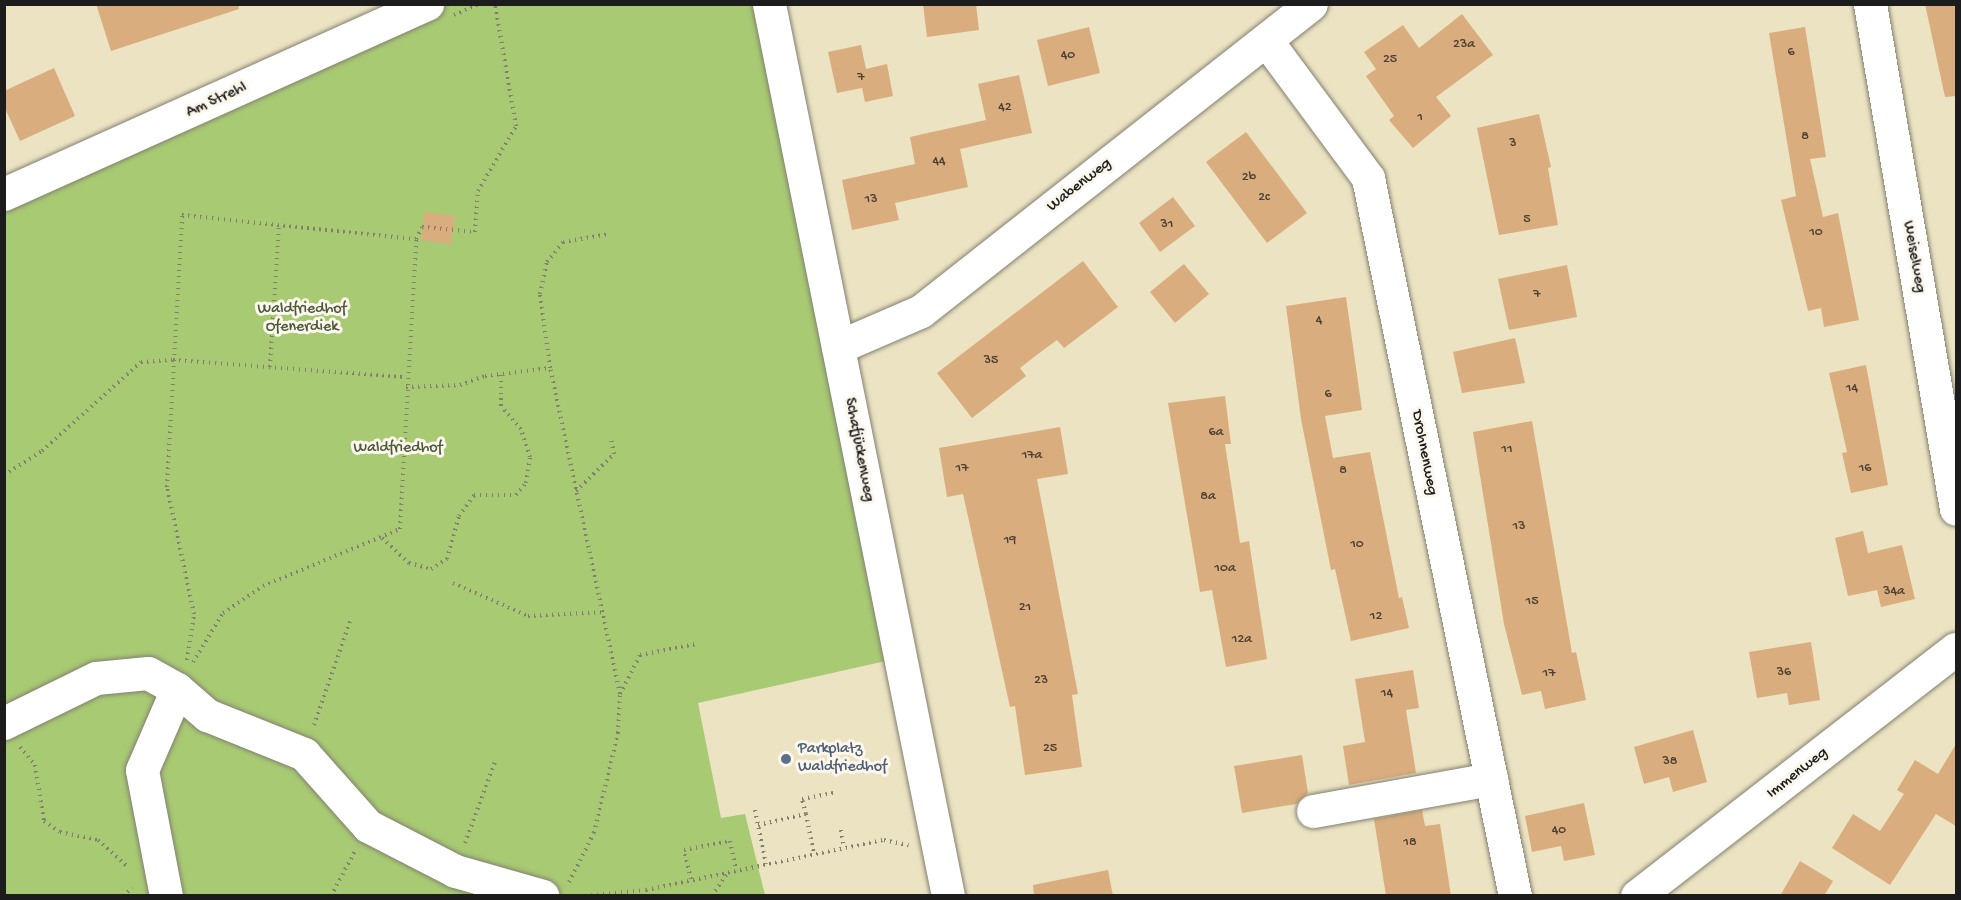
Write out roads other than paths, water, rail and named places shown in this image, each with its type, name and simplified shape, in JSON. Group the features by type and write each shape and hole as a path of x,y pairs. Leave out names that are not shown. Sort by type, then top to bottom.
{"street":[{"name":"Am Strehl","path":"4,194 427,4"},
{"name":"Schafjückenweg","path":"769,4 948,896"},
{"name":"Wabenweg","path":"838,347 921,311 1311,4"},
{"name":"Weiselweg","path":"1870,4 1956,509"},
{"name":"Drohnenweg","path":"1266,40 1368,178 1515,896"},
{"name":"Immenweg","path":"1637,896 1956,650"},
{"path":"11,733 96,678 148,673 185,673"},
{"path":"185,673 207,715 304,754 368,826 455,872 555,890"},
{"path":"166,893 142,770 185,673"},
{"path":"1313,811 1491,779"}],"place":[{"name":"Parkplatz Waldfriedhof","path":"786,759"}],"park label":[{"name":"Waldfriedhof Ofenerdiek","path":"302,319"},
{"name":"Waldfriedhof","path":"398,449"}]}
